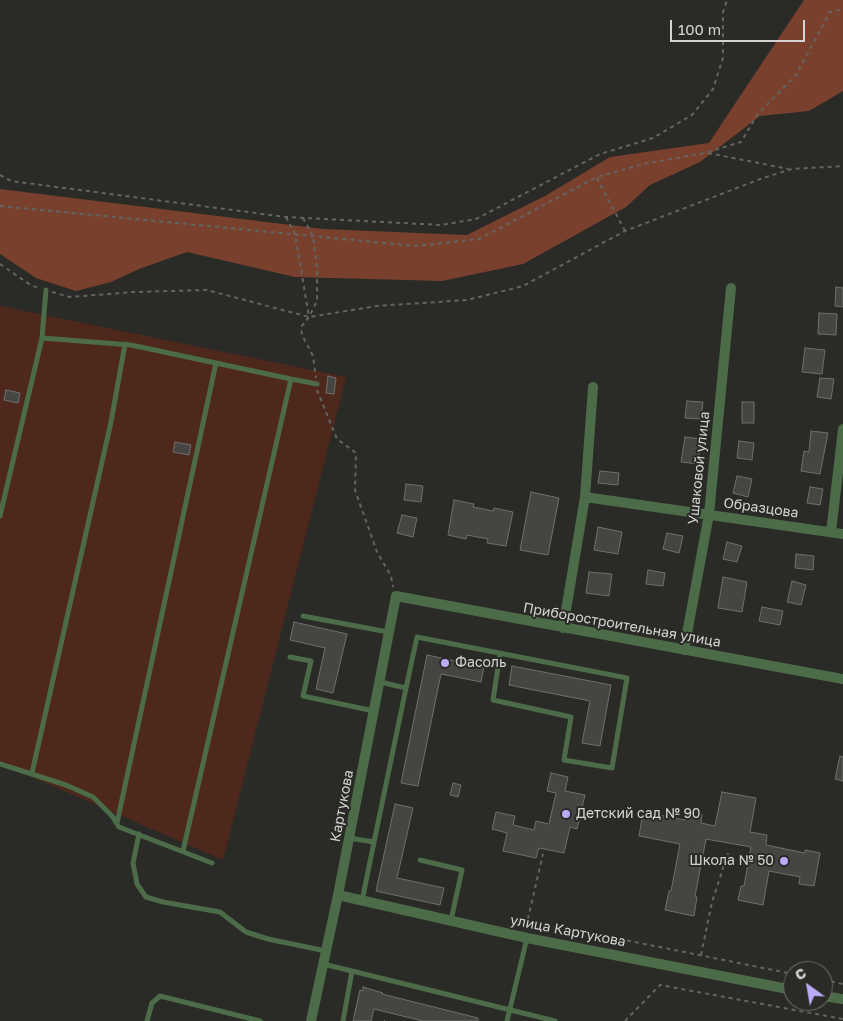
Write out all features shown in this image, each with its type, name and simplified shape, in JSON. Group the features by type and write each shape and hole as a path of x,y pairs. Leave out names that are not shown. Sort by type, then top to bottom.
{"street":[{"name":"Ушаковой улица","path":"684,650 710,514 731,288"},
{"path":"563,628 585,497 593,388"},
{"path":"831,532 843,429"},
{"name":"Образцова","path":"585,497 843,534"},
{"name":"Приборостроительная улица","path":"396,596 843,679"},
{"name":"Картукова","path":"311,1021 375,711 396,596"},
{"name":"улица Картукова","path":"338,895 526,937 783,988"}],"lane":[{"path":"0,516 42,338 46,290"},
{"path":"42,338 125,344 317,384"},
{"path":"32,774 111,422 125,344"},
{"path":"117,823 216,363"},
{"path":"183,851 291,379"},
{"path":"303,616 388,632"},
{"path":"362,901 418,637 627,678 612,768 564,760 571,717 493,700 500,654"},
{"path":"290,657 311,662 303,696 375,711"},
{"path":"380,682 406,688"},
{"path":"0,764 66,785 93,797 119,827 212,863"},
{"path":"138,834 133,863 137,884 146,897 163,902 220,912 246,932 268,939 326,951"},
{"path":"349,838 374,842"},
{"path":"420,860 462,870 450,921"},
{"path":"508,1021 526,937"},
{"path":"323,964 555,1021"},
{"path":"343,1021 352,971"},
{"path":"147,1021 152,1003 160,996 260,1021"}],"path":[{"path":"0,175 11,181 286,217 441,225 476,219 600,154 653,138 692,115 713,89 723,58 723,12 727,0"},
{"path":"0,206 416,246 479,239 597,177 643,164 706,152 741,142 757,115 796,75 830,12 843,9"},
{"path":"706,152 792,170"},
{"path":"0,264 32,286 70,296 207,290 309,316 377,306 467,300 522,286 625,231 763,178 792,170 843,166"},
{"path":"597,177 625,231"},
{"path":"286,217 295,234 309,316"},
{"path":"303,218 313,236 317,268 317,301 301,327 302,336 313,356 318,392 337,439 356,453 355,490 377,552 390,576 396,596"},
{"path":"701,955 712,902 728,853"},
{"path":"526,937 543,854"},
{"path":"585,941 606,936 783,972"},
{"path":"625,1021 660,985 843,1019"}],"shaded area":[{"path":"804,0 843,0 843,91 809,111 760,116 700,162 650,185 626,207 523,264 442,281 295,277 187,252 139,269 111,282 76,291 36,278 0,254 0,189 323,229 467,235 545,196 610,157 709,143"},
{"path":"0,306 346,377 223,860 0,763"}],"building":[{"path":"836,287 843,288 843,307 835,306"},
{"path":"819,313 837,314 836,335 818,334"},
{"path":"805,348 825,350 822,374 802,372"},
{"path":"328,376 336,378 334,394 326,393"},
{"path":"820,378 834,379 831,399 817,397"},
{"path":"6,390 20,393 18,403 4,400"},
{"path":"687,401 703,402 701,419 685,418"},
{"path":"742,402 754,402 754,423 742,423"},
{"path":"811,431 828,433 820,474 801,471 804,451 809,452"},
{"path":"685,437 701,439 698,464 681,462"},
{"path":"739,441 754,443 752,460 737,458"},
{"path":"175,442 191,445 189,455 173,452"},
{"path":"600,471 619,473 618,485 598,483"},
{"path":"737,476 752,479 748,497 733,493"},
{"path":"406,484 423,486 421,502 404,500"},
{"path":"810,487 823,489 820,505 807,503"},
{"path":"531,492 559,498 548,555 520,550"},
{"path":"454,500 474,504 473,507 493,511 494,508 513,512 506,546 487,543 488,539 467,535 466,539 448,535"},
{"path":"402,515 417,518 413,537 397,533"},
{"path":"598,527 622,532 618,554 594,550"},
{"path":"667,533 683,536 679,553 663,549"},
{"path":"727,542 742,546 737,562 723,559"},
{"path":"796,554 814,556 813,570 795,568"},
{"path":"648,570 665,573 663,586 646,584"},
{"path":"589,572 612,574 609,596 586,593"},
{"path":"723,577 747,582 742,612 718,608"},
{"path":"792,581 806,585 801,605 787,602"},
{"path":"762,607 783,611 780,625 759,621"},
{"path":"294,622 347,634 333,693 316,689 325,648 290,640"},
{"path":"427,655 484,667 481,682 441,674 418,786 401,783"},
{"path":"512,666 611,685 600,746 582,743 590,701 509,685"},
{"path":"840,756 843,757 843,781 835,779"},
{"name":"Детский сад № 90","path":"551,773 568,777 565,791 585,795 577,829 570,827 564,853 539,848 536,858 503,851 507,833 492,829 496,812 515,816 513,825 534,830 536,821 549,824 556,793 547,791"},
{"path":"453,783 461,785 458,797 450,795"},
{"name":"Школа № 50","path":"722,792 756,798 750,832 767,835 766,845 805,853 805,850 820,853 814,886 799,884 800,877 769,871 763,905 738,900 741,886 744,886 751,847 706,839 695,896 697,897 694,916 665,910 669,891 671,891 680,844 639,836 643,812 685,820 687,811 702,814 701,823 715,826"},
{"path":"395,804 413,808 397,878 444,888 440,905 376,891"},
{"path":"363,987 382,994 478,1018 478,1021 423,1021 374,1009 371,1021 353,1021 360,990 363,991"}],"place":[{"name":"Фасоль","path":"445,663"},
{"name":"Детский сад № 90","path":"566,814"},
{"name":"Школа № 50","path":"784,861"}]}
